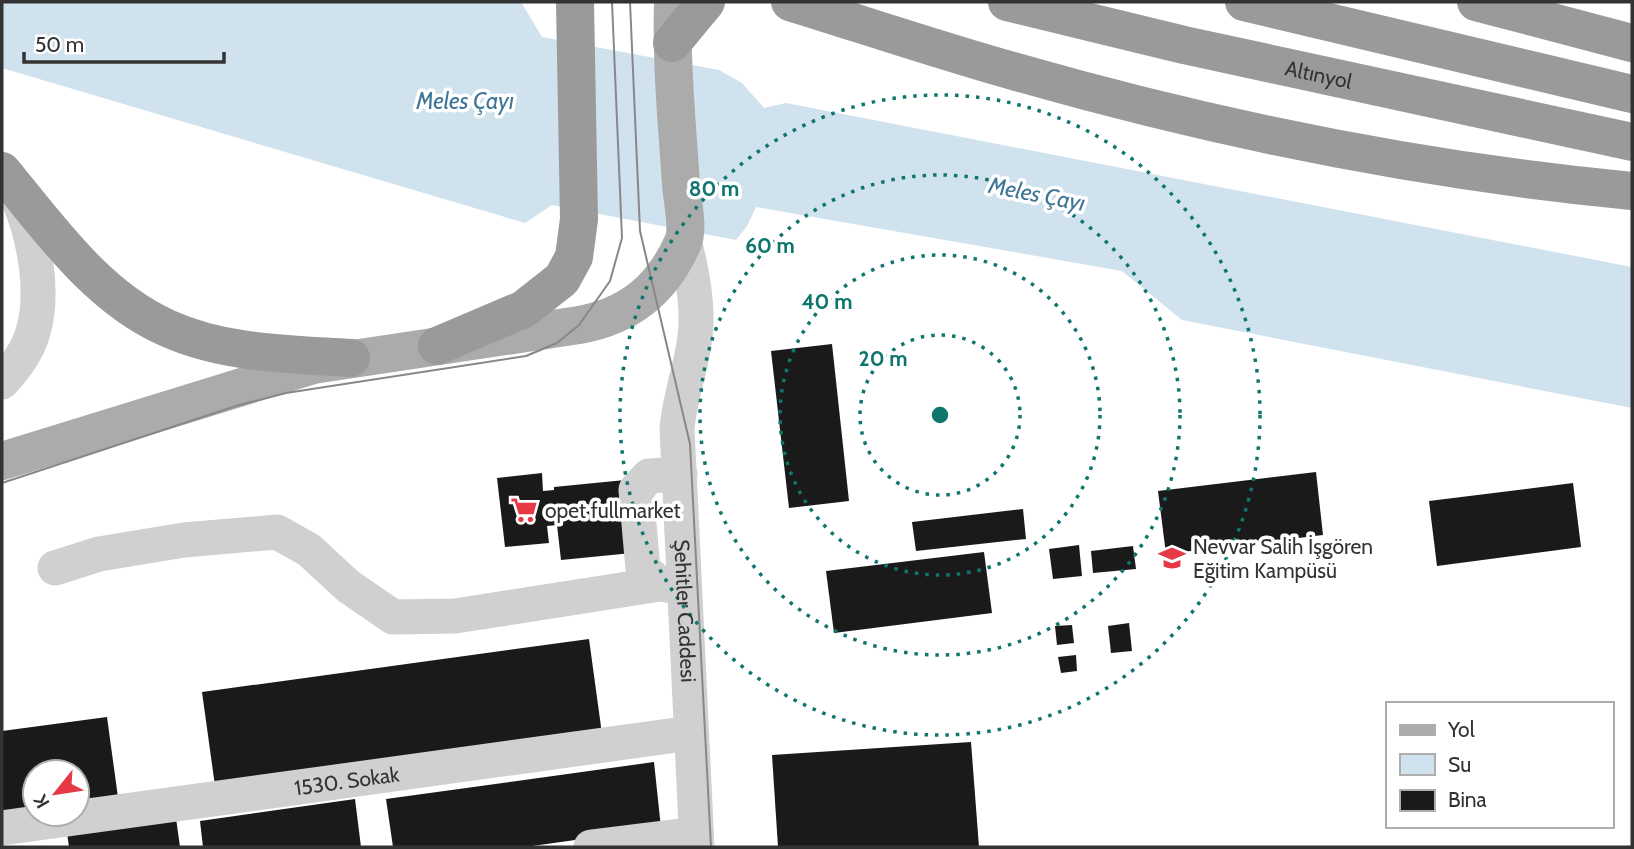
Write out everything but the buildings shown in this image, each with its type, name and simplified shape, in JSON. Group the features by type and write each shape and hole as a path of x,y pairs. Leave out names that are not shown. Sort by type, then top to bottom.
{"highway":[{"path":"437,346 524,309 548,293 562,279 575,257 579,219 573,41 575,2"},
{"path":"672,43 706,2"},
{"path":"790,2 1014,71 1264,134 1514,180 1632,191"},
{"name":"Altınyol","path":"1007,2 1184,46 1632,142"},
{"path":"1244,2 1632,94"},
{"path":"1476,2 1632,40"},
{"path":"2,171 61,244 115,296 166,328 215,344 259,352 351,358"}],"main road":[{"name":"Şehitler Caddesi","path":"673,2 672,43 684,240"},
{"path":"2,461 279,374 351,358 608,320 632,307 653,290 684,240"}],"street":[{"path":"2,171 18,197 35,245 37,288 33,332 15,368 2,382"},
{"name":"Şehitler Caddesi","path":"684,240 696,317 690,361 680,398 677,429 680,474 672,586 691,733 697,841"},
{"path":"55,568 99,554 172,542 277,532 309,550 348,586 393,617 455,616 672,586"},
{"name":"1530. Sokak","path":"2,828 691,733"},
{"path":"591,847 697,841"}],"water":[{"name":"Meles Çayı","path":"2,2 521,2 542,37 719,70 742,83 764,108 786,103 1632,267 1632,408 1182,320 1122,271 756,207 747,226 736,240 552,205 525,223 2,68"}],"tram line":[{"path":"2,483 239,405 286,393 526,356 557,343 579,325 610,281 622,238 612,2"},
{"path":"630,2 640,231 690,444 711,847"}],"place":[{"name":"opet fullmarket","path":"524,510"},
{"name":"Nevvar Salih İşgören Eğitim Kampüsü","path":"1172,558"}]}
